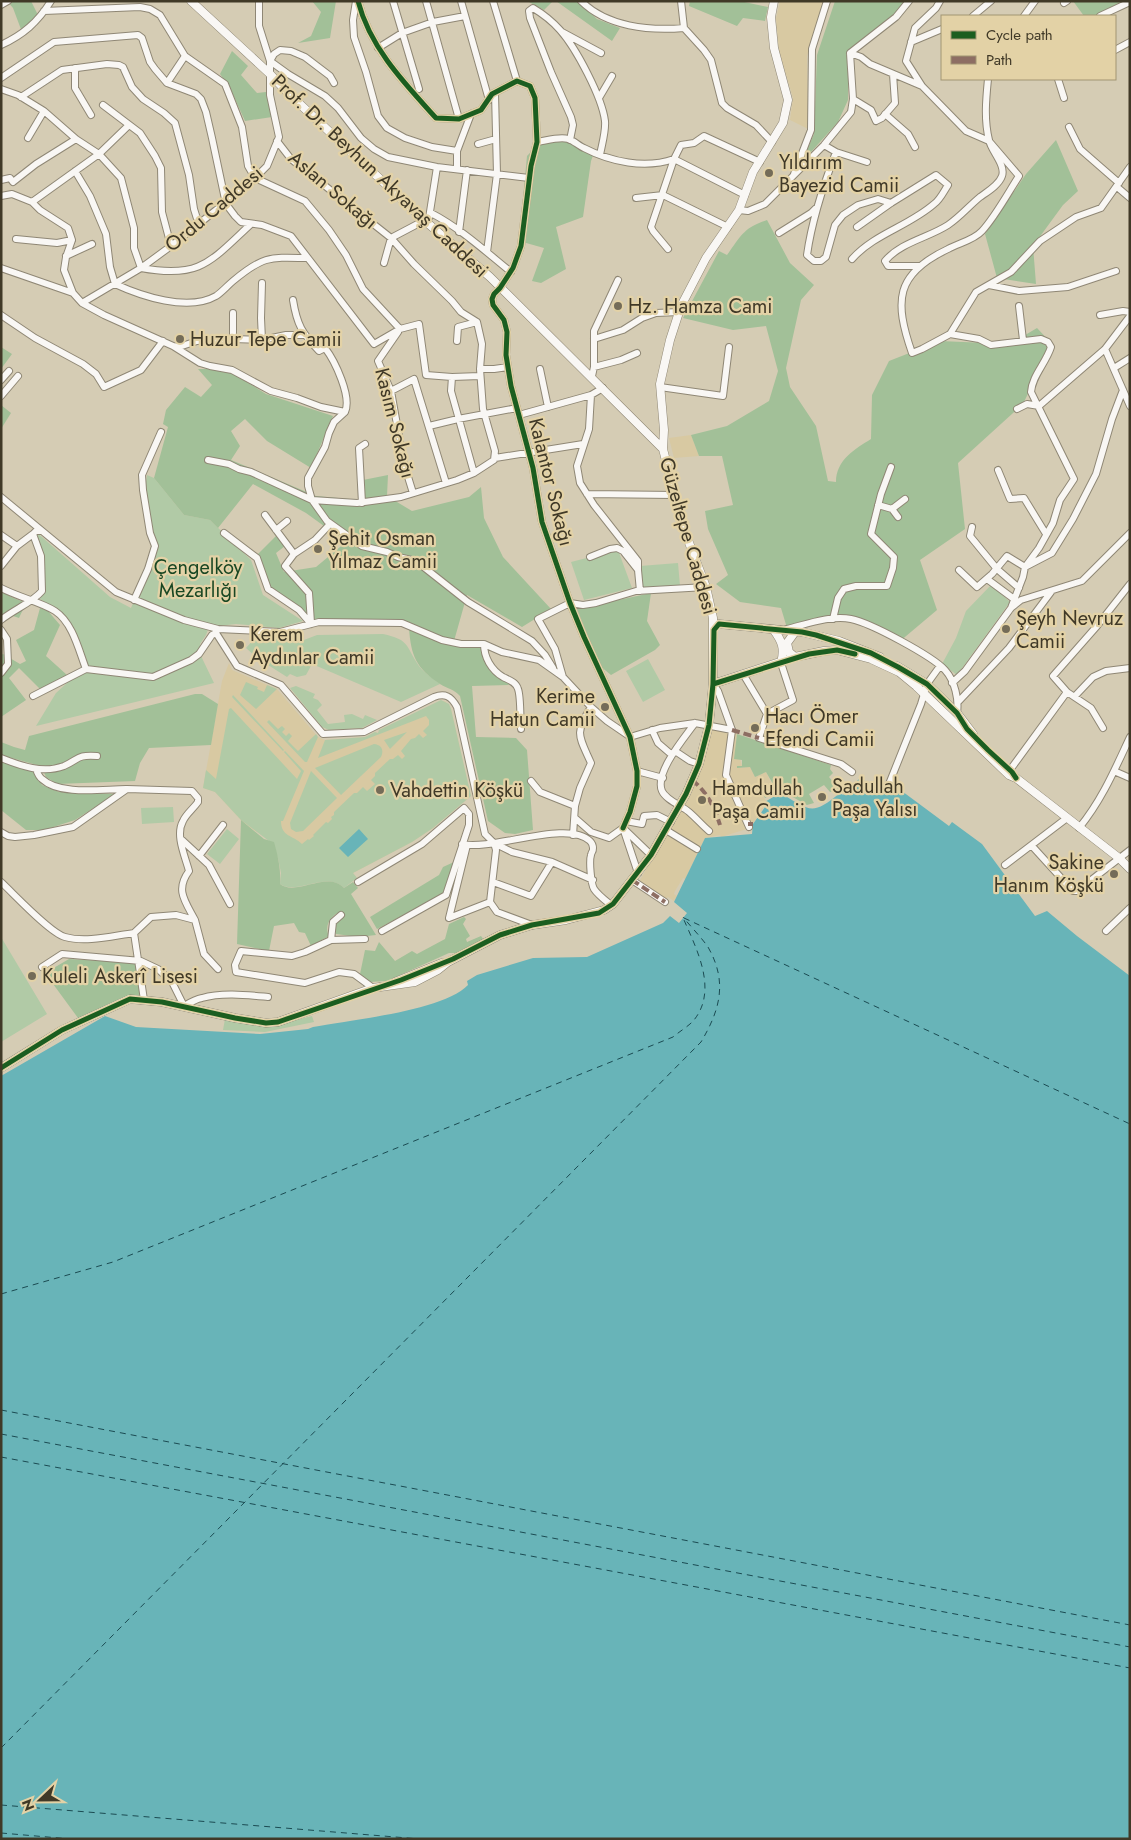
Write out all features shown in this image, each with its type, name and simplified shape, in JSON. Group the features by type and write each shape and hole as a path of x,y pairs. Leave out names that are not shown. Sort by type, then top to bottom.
{"main road":[{"name":"Prof. Dr. Beyhun Akyavaş Caddesi","path":"191,1 424,220 500,288 592,376 663,449"},
{"name":"Güzeltepe Caddesi","path":"611,906 651,855 671,822 699,764 709,725 713,684 715,624 706,587 684,527 663,449 664,430 660,387 670,340 679,312 706,258 739,210 753,172 783,123 788,100 774,48 771,17 774,1"},
{"path":"715,624 784,630 829,638 871,653 898,666 927,684 957,713 967,728 1016,778"},
{"path":"774,630 784,648 781,663"},
{"path":"795,632 788,643 789,652 795,658"},
{"path":"713,684 795,658 824,651 837,650 872,658 884,663 899,672 924,693 1009,775 1016,778 1119,858 1130,869"},
{"path":"1,1068 62,1030 130,999 184,1006 266,1023 278,1022 453,959 500,935 532,925 599,913 611,906"}],"street":[{"path":"1,5 8,1"},
{"path":"1,45 22,35 38,20 51,1"},
{"name":"Ordu Caddesi","path":"82,304 141,268 171,246 226,204 267,166 279,137 270,95 270,61 259,26 259,1"},
{"path":"357,1 378,48 411,91 436,118 459,119 481,110 492,94 517,81 530,86 534,98 537,142 529,178 522,246 511,272 500,288"},
{"path":"357,1 353,20 354,37 378,116 387,128 405,138 432,147 457,151"},
{"path":"393,1 419,89"},
{"path":"426,1 459,119"},
{"path":"461,1 489,100"},
{"path":"493,1 517,81"},
{"path":"581,1 594,12 620,24 673,29 684,28"},
{"path":"681,1 684,28 711,60 724,106 756,125 772,142"},
{"path":"792,178 811,130 812,49 828,1"},
{"path":"850,53 896,17 909,1"},
{"path":"940,1 931,13 915,28 906,61 922,86 966,131 989,141 1019,176 982,232 947,249 919,266 905,284 901,296 901,306 905,332 912,353 950,334 976,292 1011,272 1040,241 1076,217 1101,208 1130,167"},
{"path":"974,15 990,1"},
{"path":"1025,15 1035,1"},
{"path":"1102,15 1128,2"},
{"path":"44,10 140,7 150,9 160,15 185,56 225,84 242,127 248,166 256,178 305,201 329,230 346,255 363,289 400,329"},
{"path":"570,140 573,125 571,116 530,18 529,11 533,8 544,14 561,31 585,70 599,98 603,108 605,124 600,155"},
{"path":"378,48 402,33 433,22 466,16"},
{"path":"912,42 941,29"},
{"path":"561,31 601,53"},
{"path":"1,78 54,42 138,35 142,38 150,62 167,83 196,94 200,100 206,112 226,204 234,216 241,222 262,225 292,236 374,344 400,329 419,324 426,375 452,377 508,367"},
{"path":"1116,49 1130,42"},
{"path":"334,83 330,76 318,66 291,50 280,50 274,54 270,61 325,96 338,108 361,138 388,157 437,167 529,178"},
{"path":"739,210 748,211 765,204 824,146 850,112 853,99 850,53"},
{"path":"850,53 922,86"},
{"path":"167,83 185,56"},
{"path":"21,97 62,70 107,64 123,67 132,87 143,99 175,123 189,175 198,225"},
{"path":"75,68 75,88 91,115"},
{"path":"853,99 871,110 876,121 895,103 893,74"},
{"path":"599,98 612,76"},
{"path":"919,266 892,267 888,266 885,261 889,256 918,238 948,225 996,185 1002,176 1002,169 989,141 985,111 988,80"},
{"path":"1058,80 1064,98"},
{"path":"1,89 21,97 44,111 76,139 99,154 120,178 134,228 134,248 141,268 163,272 183,271 200,267 214,258 251,224"},
{"path":"487,252 497,174 495,92"},
{"path":"103,104 140,133 155,156 160,168 162,212 171,246"},
{"path":"28,138 44,111"},
{"path":"457,169 457,151 471,114"},
{"path":"885,114 908,134 915,147"},
{"path":"32,202 99,154 129,125"},
{"path":"1069,127 1073,138 1086,156 1130,198"},
{"path":"668,249 651,227 674,159 681,145 694,143 704,136 760,162"},
{"path":"537,142 567,138 600,155 636,163 664,163 674,159 744,195"},
{"path":"13,182 36,164 76,139"},
{"path":"478,144 496,140"},
{"name":"Aslan Sokağı","path":"277,141 290,159 391,238 461,312 478,322"},
{"path":"824,146 867,162"},
{"path":"836,152 816,208 807,255 814,261 821,261 826,256 835,225 843,215 858,204 878,199 891,203"},
{"path":"384,263 391,238 429,218 437,167"},
{"path":"459,232 468,170"},
{"path":"75,171 93,204 106,234 110,267 115,284 126,289 169,302 198,301 215,296 257,263 274,257 307,258"},
{"path":"852,258 867,245 936,204 948,185 936,175 857,227"},
{"path":"1,180 10,178 17,196"},
{"path":"1,196 12,194 32,202 40,210 68,228 72,240 64,270 73,293 82,304 163,341 200,363 232,370 271,391 297,398 321,408 345,412"},
{"path":"636,198 663,195 728,228"},
{"path":"779,233 816,208"},
{"path":"431,213 450,224 511,272"},
{"path":"16,239 57,243 72,240"},
{"path":"66,257 92,244"},
{"path":"1,268 73,293"},
{"path":"989,284 1019,291 1068,288 1116,271"},
{"path":"592,376 594,367 594,331 618,280"},
{"path":"262,283 262,340"},
{"name":"Kalantor Sokağı","path":"500,288 492,298 493,305 504,320 507,332 506,356 508,367 529,453 542,522 570,603 630,737 637,771 637,786 623,828"},
{"path":"293,300 295,314 303,335 319,351 325,348 332,357 348,406 345,412 334,422 325,447 308,478 312,500 330,524 362,546 416,561 468,602 532,641 545,654 555,671"},
{"path":"1019,306 1023,340"},
{"path":"594,339 623,330 642,318 656,313 679,312"},
{"path":"1100,314 1130,312"},
{"path":"233,313 233,338"},
{"path":"1,315 35,338 83,364 96,374 104,387 141,370 163,341"},
{"path":"1039,406 1105,349 1130,316"},
{"path":"457,341 458,327 478,322 482,344 480,373 484,414 495,451 495,458"},
{"name":"Kasım Sokağı","path":"400,329 378,361 391,391 404,464 414,492"},
{"path":"950,334 979,339 991,345 1041,339 1048,342 1051,347 1031,384 1031,392 1074,479 1060,500 1053,523 1040,548 1025,567 1011,608"},
{"path":"173,346 179,347 197,341 233,338 262,340 286,335 303,335"},
{"path":"660,387 723,396 729,347"},
{"path":"1105,349 1130,406"},
{"path":"594,367 637,353"},
{"path":"1114,368 1130,358"},
{"path":"540,370 548,407"},
{"path":"1,380 9,371"},
{"path":"1,396 18,376"},
{"path":"452,377 451,391 474,473"},
{"path":"391,391 414,379 446,483"},
{"path":"429,426 484,414 518,412 548,407 591,396 603,388"},
{"path":"1025,567 1052,553 1074,519 1096,474 1112,419 1123,390"},
{"path":"591,396 589,429 576,466 580,483 638,561 640,591"},
{"path":"1017,409 1027,404 1039,406"},
{"path":"134,600 148,569 155,546 147,519 142,490 142,475 161,432"},
{"path":"362,503 359,448 365,444"},
{"path":"208,460 230,464 251,472 312,500 362,503 401,497 446,483 474,473 495,458 583,444"},
{"path":"833,619 838,598 844,589 856,586 887,586 893,568 894,557 871,534 878,505 891,467"},
{"path":"998,470 1010,499 1024,498 1046,534"},
{"path":"587,494 675,495"},
{"path":"1,497 116,592 184,620 217,631 280,632 319,622 402,623 442,640 461,644 484,644 502,652 539,660 562,677 591,707 630,737 660,728 695,723 732,730"},
{"path":"892,509 905,499"},
{"path":"878,505 892,509 898,517"},
{"path":"265,515 294,554"},
{"path":"276,530 287,521"},
{"path":"311,624 309,593 285,566 294,554 315,540 330,524"},
{"path":"972,528 970,536 997,569 1018,588"},
{"path":"1,566 17,546 36,531 42,531"},
{"path":"224,533 256,558 268,589 299,610 311,624"},
{"path":"952,683 965,671 1011,608 1021,600 1051,592 1082,580 1130,533"},
{"path":"1,620 42,591 41,556 33,534"},
{"path":"1,535 17,546"},
{"path":"590,557 617,548 628,556 638,570"},
{"path":"960,570 976,587 997,569 1007,556 1025,567"},
{"path":"987,578 1014,599"},
{"path":"1103,728 1091,708 1067,692 1052,676 1097,626 1130,584"},
{"path":"562,677 555,649 538,619 570,603 583,605 596,603 640,591 706,587"},
{"path":"1,588 55,611 65,621 86,669"},
{"path":"958,702 1009,648 1051,592"},
{"path":"784,630 833,619 851,619 869,626 914,649 940,666 952,683 958,702 957,713"},
{"path":"1,630 7,639 8,664 1,672"},
{"path":"33,696 86,669 152,677 191,660 199,654 217,631"},
{"path":"217,631 237,666 281,685 323,734 364,732 434,697 448,696 457,707 485,834 494,843 512,852 564,866 593,880"},
{"path":"484,644 484,653 490,663 501,675 514,682 519,690 520,729"},
{"path":"781,663 793,700 767,714 758,738 841,764 852,772"},
{"path":"889,784 927,684 940,666"},
{"path":"1075,696 1093,677 1106,671 1130,668"},
{"path":"743,674 767,714"},
{"path":"713,684 718,691 732,730 726,776 749,827"},
{"path":"1010,770 1067,692"},
{"path":"573,835 580,788 591,763 579,734 581,723 591,707"},
{"path":"695,723 666,764 662,791 709,831"},
{"path":"652,730 658,743 673,753 699,764"},
{"path":"1079,828 1093,811 1130,737"},
{"path":"1122,753 1130,755"},
{"path":"1,758 43,770 63,766 82,755 97,756"},
{"path":"36,769 41,778 54,787 70,789 192,791 196,794 198,802 182,822 180,828 189,871 184,878 181,888 195,920 204,954 218,969"},
{"path":"637,771 663,778"},
{"path":"1114,771 1130,778"},
{"path":"531,781 540,792 576,806"},
{"path":"1,832 15,837 68,829 127,789"},
{"path":"358,882 422,844 464,808 468,814 468,825 449,918 490,902"},
{"path":"626,821 642,824 644,816 658,815 671,822"},
{"path":"575,818 592,832 609,838 623,828"},
{"path":"1005,865 1067,818"},
{"path":"199,856 223,825"},
{"path":"623,828 651,855"},
{"path":"623,828 638,873"},
{"path":"666,830 697,849"},
{"path":"465,845 494,843 560,833 586,838 592,842 593,846 590,865 594,889 611,906"},
{"path":"181,840 209,865 230,904"},
{"path":"494,843 496,850 490,902 497,912 532,925"},
{"path":"382,931 446,896 465,845"},
{"path":"1032,846 1073,891 1078,891 1130,850"},
{"path":"492,882 531,896 552,862"},
{"path":"632,880 665,902"},
{"path":"1,882 42,922 63,937 81,940 134,933 151,917 176,915 195,920"},
{"path":"1106,931 1130,908"},
{"path":"331,940 333,922 341,915"},
{"path":"134,933 144,1000"},
{"path":"365,939 331,940 292,956 242,950 235,965 236,972 306,983 339,972 354,974 376,988"},
{"path":"42,966 62,954 138,960 158,969 172,982 184,1006 202,998 234,994 268,997"}],"shaded area":[{"path":"780,1 825,1 807,56 808,129 790,120 793,98 779,51 776,19"},
{"path":"691,435 699,456 674,458 669,438"},
{"path":"229,663 232,670 277,689 318,737 325,740 365,737 375,732 378,733 379,730 445,701 451,709 471,796 433,828 412,842 353,873 357,878 255,831 241,820 215,792 203,788 222,681"},
{"path":"711,727 733,731 737,734 736,743 742,766 737,768 750,767 755,777 766,772 772,784 760,790 766,801 762,803 764,807 750,828 721,837 720,835 705,838 685,879 683,878 675,891 674,894 677,896 674,901 668,897 665,899 640,883 640,880 669,828"}],"green space":[{"path":"7,1 31,1 39,17 22,32 13,8"},
{"path":"312,1 336,1 330,38 298,43 311,36 321,12"},
{"path":"527,1 553,1 544,10"},
{"path":"556,1 577,1 597,19 620,28 612,41"},
{"path":"690,1 740,1 768,7 765,21 743,18 737,26 689,6"},
{"path":"835,1 905,1 894,15 848,52 848,100 838,122 802,162 814,134 817,55"},
{"path":"1073,1 1126,1 1096,15 1083,15"},
{"path":"232,51 248,66 241,75 257,93 266,92 272,117 245,121 230,88 220,74"},
{"path":"568,136 595,150 591,161 583,217 556,227 566,269 541,283 532,281 544,248 519,241 527,156 542,140"},
{"path":"1056,140 1078,191 1063,205 1033,246 1036,284 997,278 985,234 1026,174"},
{"path":"767,220 790,263 814,285 801,300 786,368 790,387 816,426 828,481 836,482 839,467 843,461 853,451 871,439 872,395 889,361 940,341 1010,344 1037,328 1052,344 1023,404 958,463 965,529 920,560 937,610 899,642 848,616 787,628 781,608 740,602 716,584 728,575 708,529 705,511 733,505 722,456 699,456 691,435 727,426 769,401 778,371 766,326 733,330 683,318 719,251 727,255 747,230"},
{"path":"1,347 12,354 1,369"},
{"path":"198,369 212,369 234,374 266,394 333,416 311,468 267,441 245,419 231,431 240,446 231,460 316,496 360,500 358,481 388,475 387,496 412,511 469,497 481,487 484,518 503,557 551,609 522,627 467,595 454,641 480,647 509,685 472,686 476,737 516,738 527,750 533,830 515,834 505,833 488,821 460,696 440,684 420,667 413,654 409,628 395,620 309,620 268,587 256,556 276,536 285,546 276,553 284,572 316,567 346,542 306,513 253,484 218,528 210,520 184,515 154,478 168,427 163,424 166,410 185,387 201,397 212,385"},
{"path":"1,405 11,413 1,429"},
{"name":"Çengelköy Mezarlığı","path":"147,475 154,478 184,515 210,520 251,560 263,595 303,621 279,628 236,624 209,627 200,644 202,658 214,683 36,726 56,693 79,672 83,662 63,614 40,599 43,568 34,530 110,597 131,608 153,556 152,535 143,501"},
{"path":"618,550 632,588 584,600 571,562"},
{"path":"678,563 680,586 642,589 640,566"},
{"path":"991,585 1010,602 957,675 942,664 956,638 966,611"},
{"path":"1,591 26,603 19,618 10,615 1,616"},
{"path":"651,593 647,621 660,645 655,650 611,675 600,666 577,609"},
{"path":"40,608 48,611 60,625 46,656 67,675 41,690 19,668 9,678 26,700 1,717 1,655 3,654 20,664 26,661 16,640 34,630"},
{"path":"383,634 402,641 408,647 419,666 440,684 401,702 312,664 306,675 297,677 290,674 287,677 257,658 246,648 255,638 304,640 317,635"},
{"path":"648,659 665,690 643,702 626,671"},
{"path":"246,682 264,692 267,685 277,689 256,709 240,695"},
{"path":"296,686 315,694 313,698 322,705 317,710 328,724 345,722 344,715 352,714 363,719 365,715 377,720 362,728 329,730 322,727 290,688"},
{"path":"195,694 202,694 218,704 211,745 149,748 140,763 135,781 57,784 46,777 43,770 37,765 1,755 1,742 25,750 29,736"},
{"path":"233,695 284,750 283,751 232,697"},
{"path":"441,700 449,704 451,709 471,796 433,828 412,842 353,873 357,878 344,888 337,883 329,881 294,887 280,884 281,873 278,858 269,841 241,820 215,792 203,788 206,770 216,779 229,709 231,708 297,779 301,771 285,751 304,771 283,821 281,821 285,833 302,844 314,836 326,822 328,823 332,819 331,817 334,815 334,812 354,793 357,793 363,787 367,791 375,784 371,780 375,773 390,759 398,755 402,759 405,756 401,751 411,739 419,734 423,738 427,735 423,731 429,725 429,720 426,716 318,758 325,740 365,737 375,732 378,733 379,730"},
{"path":"269,720 278,729 282,726 285,729 282,732 286,736 289,733 292,736 288,741 298,751 316,734 318,737 307,762 267,722"},
{"path":"407,732 390,749 384,740"},
{"path":"737,734 831,765 830,769 833,773 829,777 839,789 830,792 824,785 809,794 814,803 807,805 780,790 765,798 761,790 773,784 766,772 755,777 750,767 737,768 737,766 742,766 742,760 734,759"},
{"path":"374,744 382,748 381,757 341,795 315,768"},
{"path":"1,762 33,770 42,785 59,792 115,794 75,820 44,830 26,830 1,810"},
{"path":"311,771 337,798 303,831 296,832 291,829 290,823"},
{"path":"173,807 174,822 142,824 141,808"},
{"path":"241,820 264,839 274,842 279,863 280,884 294,888 320,882 329,882 337,883 344,888 353,882 358,888 351,894 376,935 358,937 336,934 335,921 343,914 340,912 333,916 329,922 327,929 329,936 311,946 305,933 299,932 294,923 274,926 269,951 237,944"},
{"path":"227,829 239,839 220,864 207,854"},
{"path":"454,862 445,893 377,929 370,917 439,875 443,867"},
{"path":"464,917 466,919 463,924 470,936 466,939 467,942 481,936 484,940 461,953 449,953 387,981 369,982 360,974 365,950 375,951 379,942 395,961 412,951 417,954 445,939 449,924"},
{"path":"1,937 47,1014 1,1042"},
{"path":"69,959 136,963 142,997 130,996 78,1018 45,973"},
{"path":"312,1016 314,1022 265,1032 223,1030 225,1019 267,1027"}],"water":[{"path":"859,779 887,788 891,783 949,826 952,822 982,844 1035,916 1047,911 1130,976 1130,1839 1,1839 1,1076 105,1016 136,1027 260,1034 308,1029 395,1013 438,1002 456,994 468,985 467,981 477,975 533,958 587,957 663,923 670,916 679,923 687,913 674,902 705,838 752,834 753,824 765,807 763,803 780,793 805,807 816,808 823,806 840,793 843,795"},
{"path":"359,829 368,839 348,857 339,848"}],"ferry route":[{"path":"1,1748 701,1042 717,1007 720,984 718,972 708,947 683,917"},
{"path":"684,918 1130,1124"},
{"path":"1,1294 113,1262 673,1037 694,1020 701,1008 704,996 703,970 684,920"},
{"path":"1,1410 1130,1625"},
{"path":"1,1434 1130,1647"},
{"path":"1,1457 1130,1668"},
{"path":"1,1805 420,1839"},
{"path":"1,1833 71,1839"}],"marked path":[{"path":"732,730 759,738"},
{"path":"692,780 702,789 709,800 720,825"},
{"path":"748,824 753,824"},
{"path":"632,880 665,902"}],"cycle path":[{"path":"358,1 371,34 380,50 401,78 436,118 459,119 481,110 492,94 517,81 530,86 535,98 537,142 531,166 521,246 513,268 492,299 493,305 504,320 507,332 506,355 511,386 533,468 542,522 570,603 630,737 637,771 637,786 630,812 623,828"},
{"path":"1,1068 62,1030 130,999 162,1002 266,1023 278,1022 401,980 453,959 500,935 532,925 599,913 613,904 651,855 686,794 699,764 709,725 713,684 714,630 719,624 802,632 871,653 927,684 957,713 967,729 1016,778"},
{"path":"713,684 809,654 837,650 855,654"}],"place":[{"name":"Yıldırım Bayezid Camii","path":"769,173"},
{"name":"Hz. Hamza Cami","path":"618,306"},
{"name":"Huzur Tepe Camii","path":"180,339"},
{"name":"Şehit Osman Yılmaz Camii","path":"318,549"},
{"name":"Şeyh Nevruz Camii","path":"1006,629"},
{"name":"Kerem Aydınlar Camii","path":"240,645"},
{"name":"Kerime Hatun Camii","path":"605,707"},
{"name":"Hacı Ömer Efendi Camii","path":"755,728"},
{"name":"Vahdettin Köşkü","path":"380,790"},
{"name":"Sadullah Paşa Yalısı","path":"822,797"},
{"name":"Hamdullah Paşa Camii","path":"702,800"},
{"name":"Sakine Hanım Köşkü","path":"1114,874"},
{"name":"Kuleli Askerî Lisesi","path":"32,976"}]}
